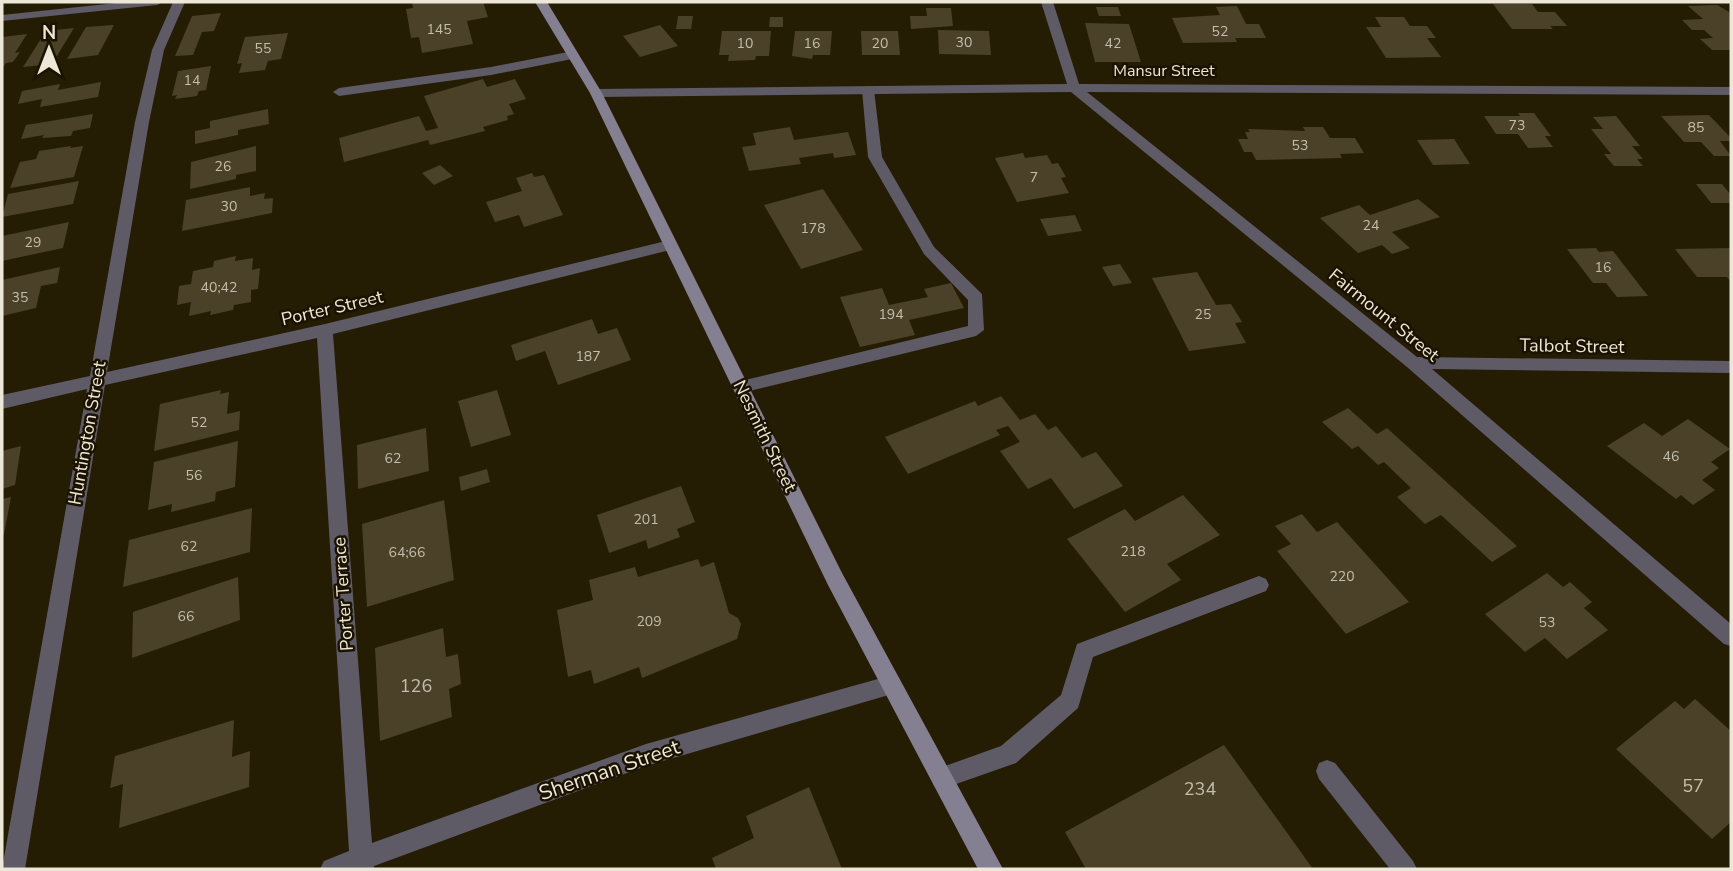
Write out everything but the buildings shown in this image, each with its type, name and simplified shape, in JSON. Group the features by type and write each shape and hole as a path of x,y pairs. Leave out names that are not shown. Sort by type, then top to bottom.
{"main road":[{"name":"Nesmith Street","path":"541,2 596,93 835,579 991,869"}],"street":[{"path":"2,18 157,2"},
{"name":"Huntington Street","path":"13,869 96,379 151,80 158,50 179,2"},
{"path":"1047,2 1074,88"},
{"path":"339,92 491,71 573,55"},
{"name":"Mansur Street","path":"596,93 1074,88 1731,91"},
{"name":"Fairmount Street","path":"1074,88 1413,363 1731,637"},
{"path":"741,387 976,330 976,298 929,250 875,157 868,90"},
{"name":"Porter Street","path":"2,402 325,330 670,245"},
{"name":"Porter Terrace","path":"325,330 361,864"},
{"name":"Talbot Street","path":"1413,363 1731,367"},
{"path":"942,778 1008,755 1070,701 1084,651 1259,585"},
{"name":"Sherman Street","path":"332,869 361,864 646,754 892,685"},
{"path":"1327,771 1405,869"}]}
